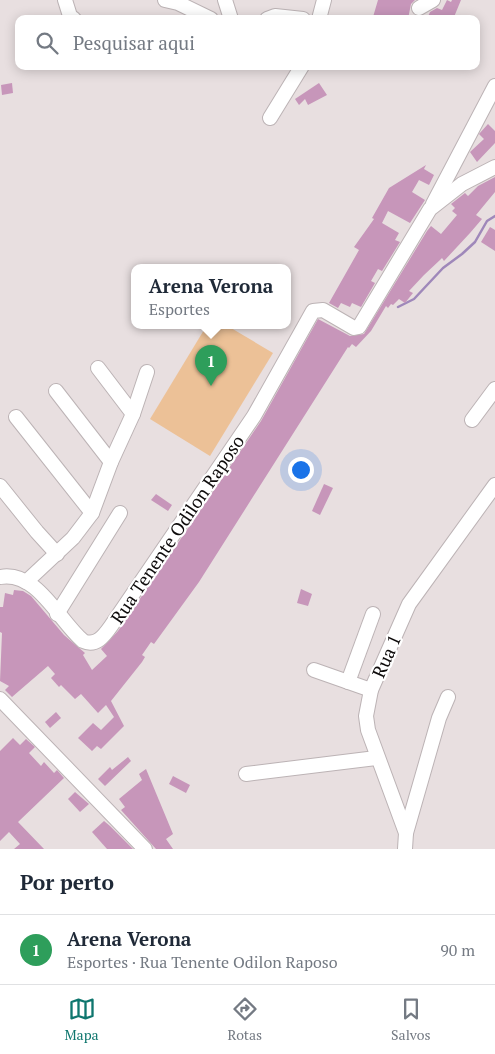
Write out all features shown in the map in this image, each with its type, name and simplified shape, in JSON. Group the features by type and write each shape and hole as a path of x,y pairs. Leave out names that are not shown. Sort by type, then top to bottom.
{"street":[{"path":"64,0 66,8 71,15"},
{"path":"165,0 178,3 203,15"},
{"path":"225,0 230,15"},
{"path":"320,15 324,0"},
{"path":"420,8 434,0"},
{"path":"270,118 300,70"},
{"path":"448,188 495,86"},
{"path":"448,188 495,167"},
{"name":"Rua Tenente Odilon Raposo","path":"0,577 12,577 26,582 44,597 57,614 83,641 95,642 103,637 243,432 313,311 318,309 354,328 362,324 430,209 448,188"},
{"path":"98,368 134,414"},
{"path":"26,582 74,538 92,513 111,462 134,414 146,372"},
{"path":"472,420 495,389"},
{"path":"56,391 111,462"},
{"path":"16,417 92,513"},
{"name":"Rua 1","path":"405,849 406,833 376,758 366,716 371,690 409,604 495,485"},
{"path":"0,486 31,526 57,554"},
{"path":"57,614 120,513"},
{"path":"348,682 373,614"},
{"path":"314,670 371,690"},
{"path":"406,833 437,725 448,697"},
{"path":"0,698 145,849"},
{"path":"246,774 376,758"}],"shaded area":[{"path":"205,329 233,329 273,353 210,456 150,419"}],"building":[{"path":"378,0 415,0 411,4 409,15 374,15"},
{"path":"447,0 451,2 452,0 461,0 455,15 429,15 437,8 442,10"},
{"path":"12,83 13,93 2,95 1,85"},
{"path":"319,83 327,95 308,105 305,99 299,105 295,99"},
{"path":"488,124 495,131 495,143 477,162 470,152 484,139 479,134"},
{"path":"426,165 424,169 434,175 429,185 419,180 412,192 425,200 410,223 388,211 382,223 399,233 395,240 400,242 382,271 378,269 371,281 375,283 361,307 352,303 350,307 341,303 338,308 329,303 359,250 354,247 374,219 372,218 389,188"},
{"path":"495,177 495,192 476,215 482,219 470,233 444,261 442,258 409,291 413,293 405,303 399,299 388,308 386,306 371,331 356,347 352,344 348,347 199,582 154,644 151,642 142,655 145,657 142,662 111,701 124,726 101,749 97,746 92,751 78,738 93,723 101,730 114,717 106,705 98,713 81,694 75,699 61,685 59,687 51,678 55,674 48,666 12,697 5,690 9,686 0,681 2,633 0,632 0,607 3,607 5,593 13,595 14,590 23,591 31,596 64,635 85,653 83,655 92,670 107,656 101,649 118,631 261,421 318,319 350,336 364,334 431,226 441,234 457,215 452,211 455,208 451,204 465,193 468,196 478,186"},
{"path":"490,227 495,230 495,251 481,242"},
{"path":"324,484 333,488 320,515 312,511"},
{"path":"156,494 172,505 168,511 151,500"},
{"path":"301,589 312,594 308,606 297,603"},
{"path":"56,712 61,718 50,728 45,722"},
{"path":"13,738 20,745 26,739 35,747 29,753 41,766 44,762 54,773 57,770 64,778 18,822 44,849 14,849 20,844 9,832 0,841 0,751"},
{"path":"128,757 131,761 105,786 98,779 110,767 112,770"},
{"path":"146,769 173,834 166,839 173,849 156,849 121,810 125,807 119,799 142,780 139,774"},
{"path":"173,776 190,785 186,793 169,784"},
{"path":"75,792 89,804 80,812 68,799"},
{"path":"104,821 133,849 107,849 92,832"}],"waterway":[{"path":"398,307 414,299 443,268 475,242 487,221 495,216"}],"place":[{"name":"Arena Verona","path":"211,386"}]}
